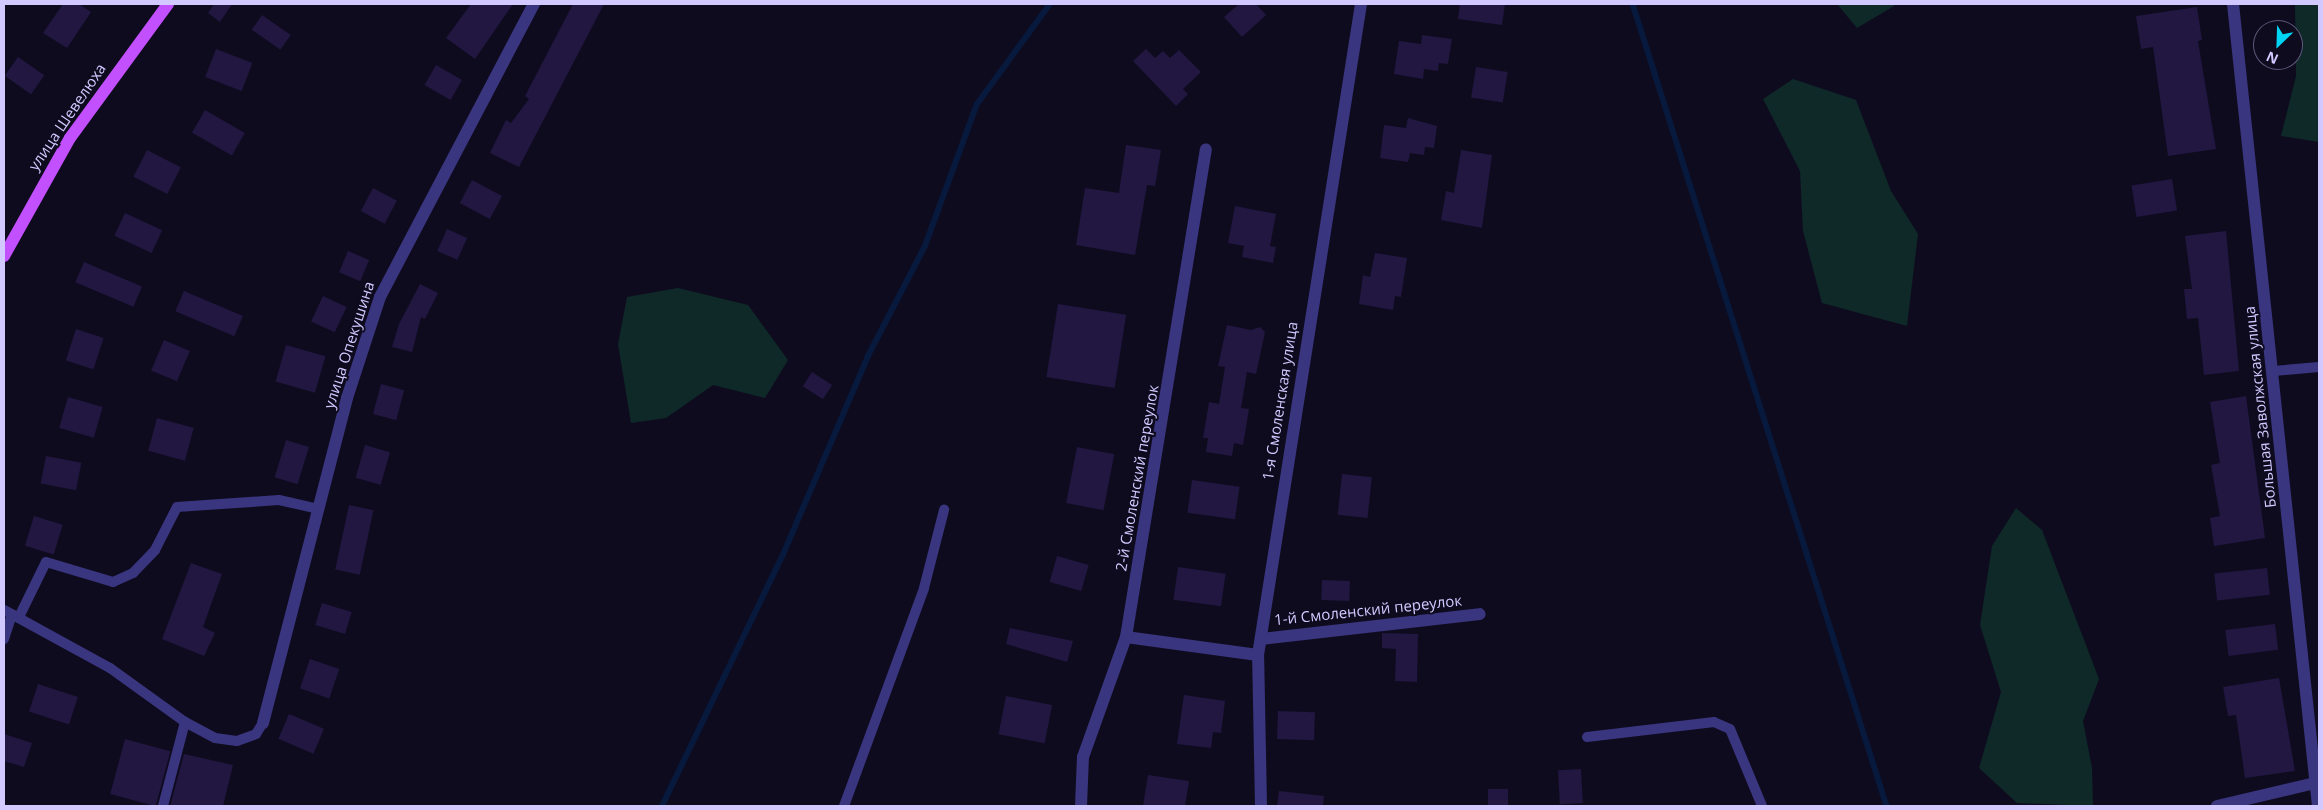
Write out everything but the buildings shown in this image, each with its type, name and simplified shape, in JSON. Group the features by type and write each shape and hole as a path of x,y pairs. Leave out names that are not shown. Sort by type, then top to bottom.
{"main road":[{"name":"улица Шевелюха","path":"4,256 64,146 168,4"}],"street":[{"name":"улица Опекушина","path":"262,723 319,509 380,297 534,4"},
{"name":"1-я Смоленская улица","path":"1261,806 1258,655 1361,4"},
{"name":"Большая Заволжская улица","path":"2233,4 2317,782 2318,806"},
{"name":"2-й Смоленский переулок","path":"1081,806 1083,757 1126,637 1206,150"},
{"name":"1-й Смоленский переулок","path":"1261,638 1480,614"},
{"path":"1126,637 1258,655"},
{"path":"2218,806 2317,782"}],"lane":[{"path":"2273,371 2319,367"},
{"path":"4,639 12,614 46,562 112,582 133,573 155,550 177,507 279,500 319,509"},
{"path":"844,806 924,588 944,510"},
{"path":"12,614 110,668 185,722 215,738 238,741 256,734 262,723"},
{"path":"163,806 185,722"},
{"path":"1586,737 1714,722 1730,729 1762,806"}],"green space":[{"path":"1837,4 1894,4 1894,6 1857,28"},
{"path":"2295,4 2319,4 2319,142 2281,136 2296,70 2303,70 2303,20 2295,20"},
{"path":"1793,79 1856,100 1891,191 1918,234 1907,326 1822,303 1803,231 1800,171 1763,99"},
{"path":"678,288 748,305 788,360 765,398 713,385 666,418 631,423 618,344 627,297"},
{"path":"2016,508 2042,530 2099,679 2083,721 2092,768 2093,806 2017,803 1979,768 2001,692 1980,625 1992,546"}],"waterway":[{"path":"662,806 782,557 868,356 925,246 977,104 1050,4"},
{"path":"1633,4 1887,806"}]}
